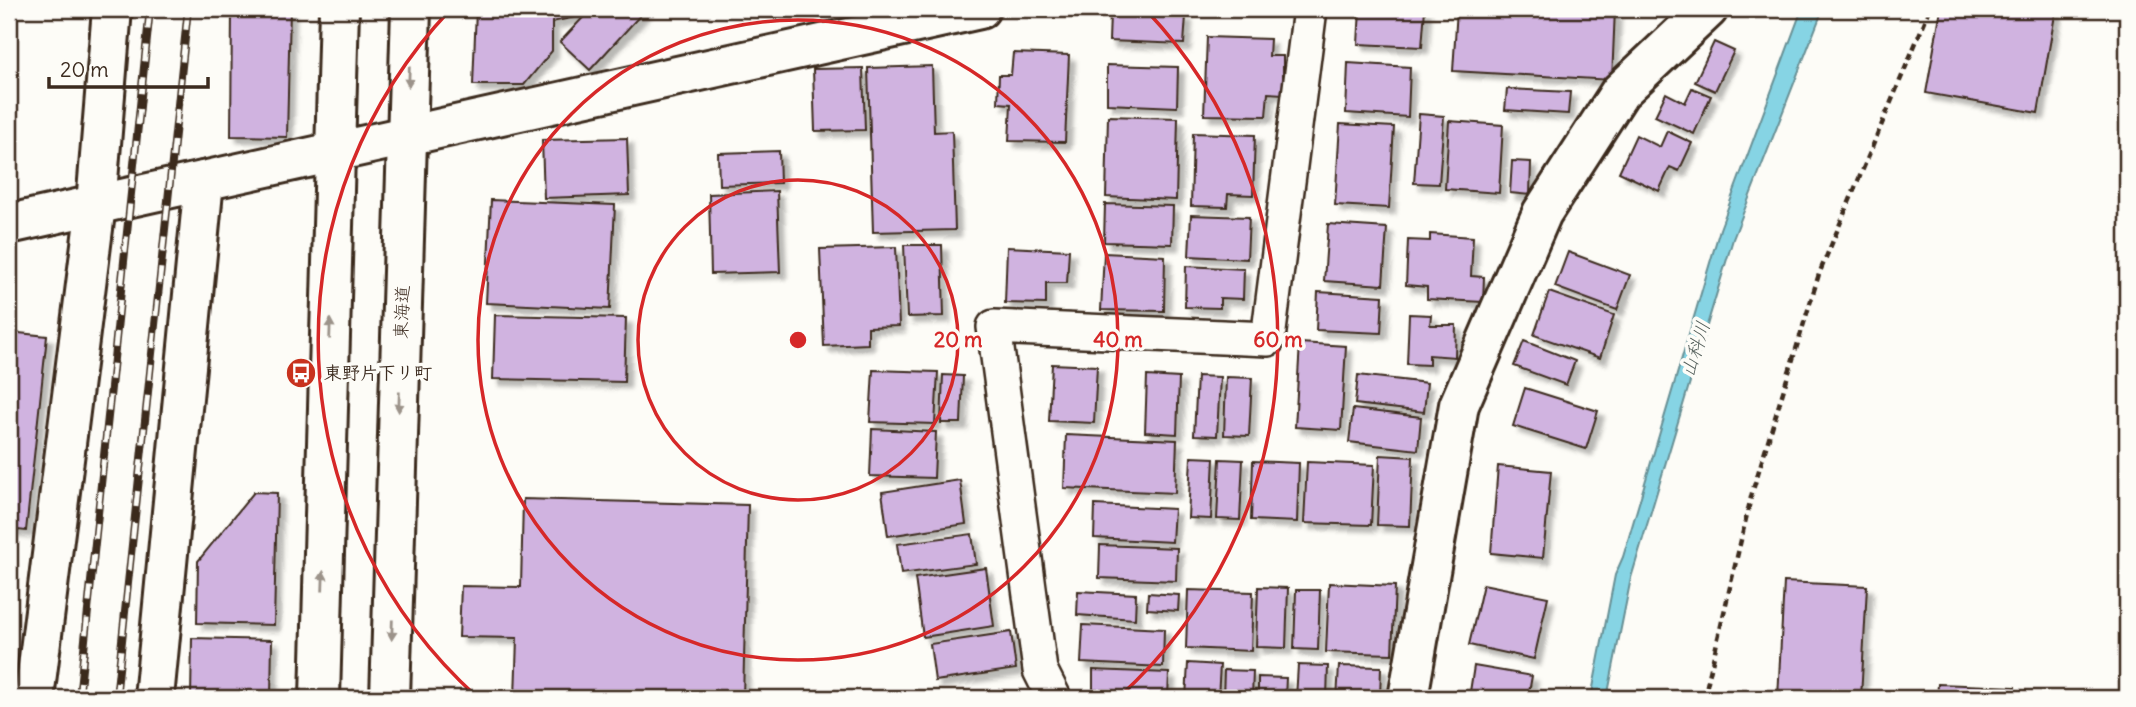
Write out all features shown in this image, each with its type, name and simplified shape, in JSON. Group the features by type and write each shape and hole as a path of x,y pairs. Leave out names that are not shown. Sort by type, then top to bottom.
{"main road":[{"path":"34,698 96,205 112,9"},
{"path":"320,698 339,9"},
{"name":"東海道","path":"390,698 411,9"},
{"path":"9,224 981,9"},
{"path":"1408,698 1460,405 1542,213 1620,92 1708,9"},
{"path":"154,698 204,181"}],"lane":[{"path":"1054,698 1040,670 994,327 1268,339 1310,9"}],"path":[{"path":"1704,698 1752,493 1819,274 1930,9"}],"water":[{"name":"山科川","path":"1802,9 1823,9 1733,239 1631,578 1607,698 1591,698 1615,575 1623,557 1720,229"}],"building":[{"path":"232,9 290,9 287,137 231,136"},
{"path":"476,9 582,9 575,17 552,22 552,51 524,85 473,85"},
{"path":"591,9 646,9 590,70 560,42"},
{"path":"1360,9 1425,9 1422,47 1358,44"},
{"path":"1457,9 1615,9 1612,80 1453,71"},
{"path":"1941,9 2056,9 2038,113 1926,93"},
{"path":"1110,14 1186,16 1184,44 1109,41"},
{"path":"1207,37 1270,39 1269,56 1283,56 1283,94 1268,93 1266,116 1204,115"},
{"path":"1714,42 1734,51 1715,91 1695,82"},
{"path":"2127,47 2127,116 2123,115"},
{"path":"1013,53 1069,55 1065,142 1009,141 1011,104 998,103 999,75 1011,75"},
{"path":"1348,63 1410,67 1408,117 1346,113"},
{"path":"1107,65 1178,67 1177,107 1107,104"},
{"path":"932,66 934,132 952,131 955,230 873,232 868,68"},
{"path":"863,68 865,130 815,131 813,69"},
{"path":"1692,88 1711,96 1694,134 1655,116 1666,93 1685,103"},
{"path":"1507,89 1570,92 1568,114 1505,110"},
{"path":"1419,114 1444,116 1439,184 1414,183"},
{"path":"1108,116 1178,118 1176,200 1106,197"},
{"path":"1449,121 1503,125 1499,193 1445,189"},
{"path":"1340,124 1394,127 1389,208 1335,205"},
{"path":"1667,131 1692,143 1679,171 1670,167 1659,191 1619,172 1636,135 1660,147"},
{"path":"1193,133 1255,135 1253,195 1228,194 1227,207 1191,206"},
{"path":"627,138 629,195 544,198 542,140"},
{"path":"779,151 780,183 719,185 718,153"},
{"path":"1512,161 1531,162 1530,195 1510,193"},
{"path":"777,191 780,272 711,274 709,194"},
{"path":"491,200 615,205 610,309 486,303"},
{"path":"1105,204 1173,206 1172,244 1104,242"},
{"path":"1191,215 1249,217 1247,259 1189,256"},
{"path":"1328,224 1387,228 1383,285 1324,281"},
{"path":"1430,234 1473,237 1471,276 1484,277 1483,302 1427,299 1427,287 1406,285 1408,240 1430,241"},
{"path":"904,245 942,245 944,316 907,317"},
{"path":"896,247 899,326 868,327 868,344 824,346 820,249"},
{"path":"1007,247 1069,250 1067,283 1046,283 1046,304 1005,303"},
{"path":"1568,252 1630,275 1617,310 1555,287"},
{"path":"1104,253 1165,256 1164,311 1101,310"},
{"path":"1186,266 1244,269 1243,299 1220,298 1220,308 1185,307"},
{"path":"1318,292 1383,296 1381,333 1316,330"},
{"path":"1549,292 1614,315 1600,358 1534,335"},
{"path":"1409,314 1431,315 1430,325 1456,325 1455,357 1429,355 1429,365 1407,364"},
{"path":"495,315 626,318 624,382 493,379"},
{"path":"9,332 47,336 26,531 9,529"},
{"path":"1524,341 1575,361 1566,385 1514,366"},
{"path":"1300,343 1346,346 1341,430 1295,427"},
{"path":"1052,364 1097,366 1094,423 1049,421"},
{"path":"873,370 938,372 935,424 870,422"},
{"path":"943,375 963,376 961,423 941,423"},
{"path":"1358,375 1427,383 1424,412 1355,404"},
{"path":"1147,376 1179,378 1177,434 1145,432"},
{"path":"1197,376 1220,377 1217,436 1194,435"},
{"path":"1226,377 1252,378 1249,436 1224,435"},
{"path":"1525,388 1598,411 1586,449 1513,426"},
{"path":"1353,409 1421,417 1418,450 1349,442"},
{"path":"872,429 936,432 934,478 870,476"},
{"path":"1066,435 1177,440 1175,493 1064,488"},
{"path":"1380,455 1413,457 1410,526 1377,525"},
{"path":"1191,457 1214,458 1211,519 1188,518"},
{"path":"1220,459 1243,460 1240,520 1217,519"},
{"path":"1253,461 1299,463 1297,522 1251,520"},
{"path":"1307,462 1374,465 1371,525 1304,523"},
{"path":"1498,466 1551,471 1543,558 1491,553"},
{"path":"960,480 966,524 888,536 882,492"},
{"path":"254,492 277,493 274,625 197,623 198,561"},
{"path":"523,499 748,505 743,698 515,698 517,638 459,637 461,586 521,587"},
{"path":"1095,505 1174,509 1172,542 1094,538"},
{"path":"972,534 976,564 901,574 897,544"},
{"path":"1100,545 1177,548 1176,581 1099,578"},
{"path":"986,568 994,626 923,637 915,578"},
{"path":"1784,582 1867,586 1861,698 1778,698"},
{"path":"1329,583 1395,586 1392,654 1326,652"},
{"path":"1483,584 1548,597 1534,659 1469,645"},
{"path":"1258,587 1288,588 1286,648 1256,647"},
{"path":"1188,590 1253,592 1251,651 1186,648"},
{"path":"1296,590 1320,590 1318,650 1294,649"},
{"path":"1078,591 1136,594 1135,619 1077,615"},
{"path":"1148,593 1179,595 1178,611 1147,609"},
{"path":"1083,625 1164,629 1163,667 1081,663"},
{"path":"1011,632 1016,669 935,681 930,644"},
{"path":"192,638 272,640 271,698 191,698"},
{"path":"1188,663 1220,665 1218,698 1186,698"},
{"path":"1298,665 1328,666 1327,698 1296,698"},
{"path":"1339,666 1381,667 1380,698 1337,698"},
{"path":"1474,666 1532,676 1528,698 1469,698"},
{"path":"1093,670 1169,673 1168,698 1093,698"},
{"path":"1224,670 1253,671 1252,698 1223,698"},
{"path":"1258,677 1286,678 1285,698 1258,698"},
{"path":"1938,684 2015,687 2014,698 1937,698"},
{"path":"2079,693 2127,695 2127,698 2079,698"}],"railway":[{"path":"79,698 150,9"},
{"path":"116,698 188,9"}],"place":[{"name":"東野片下リ町","path":"301,373"}]}
